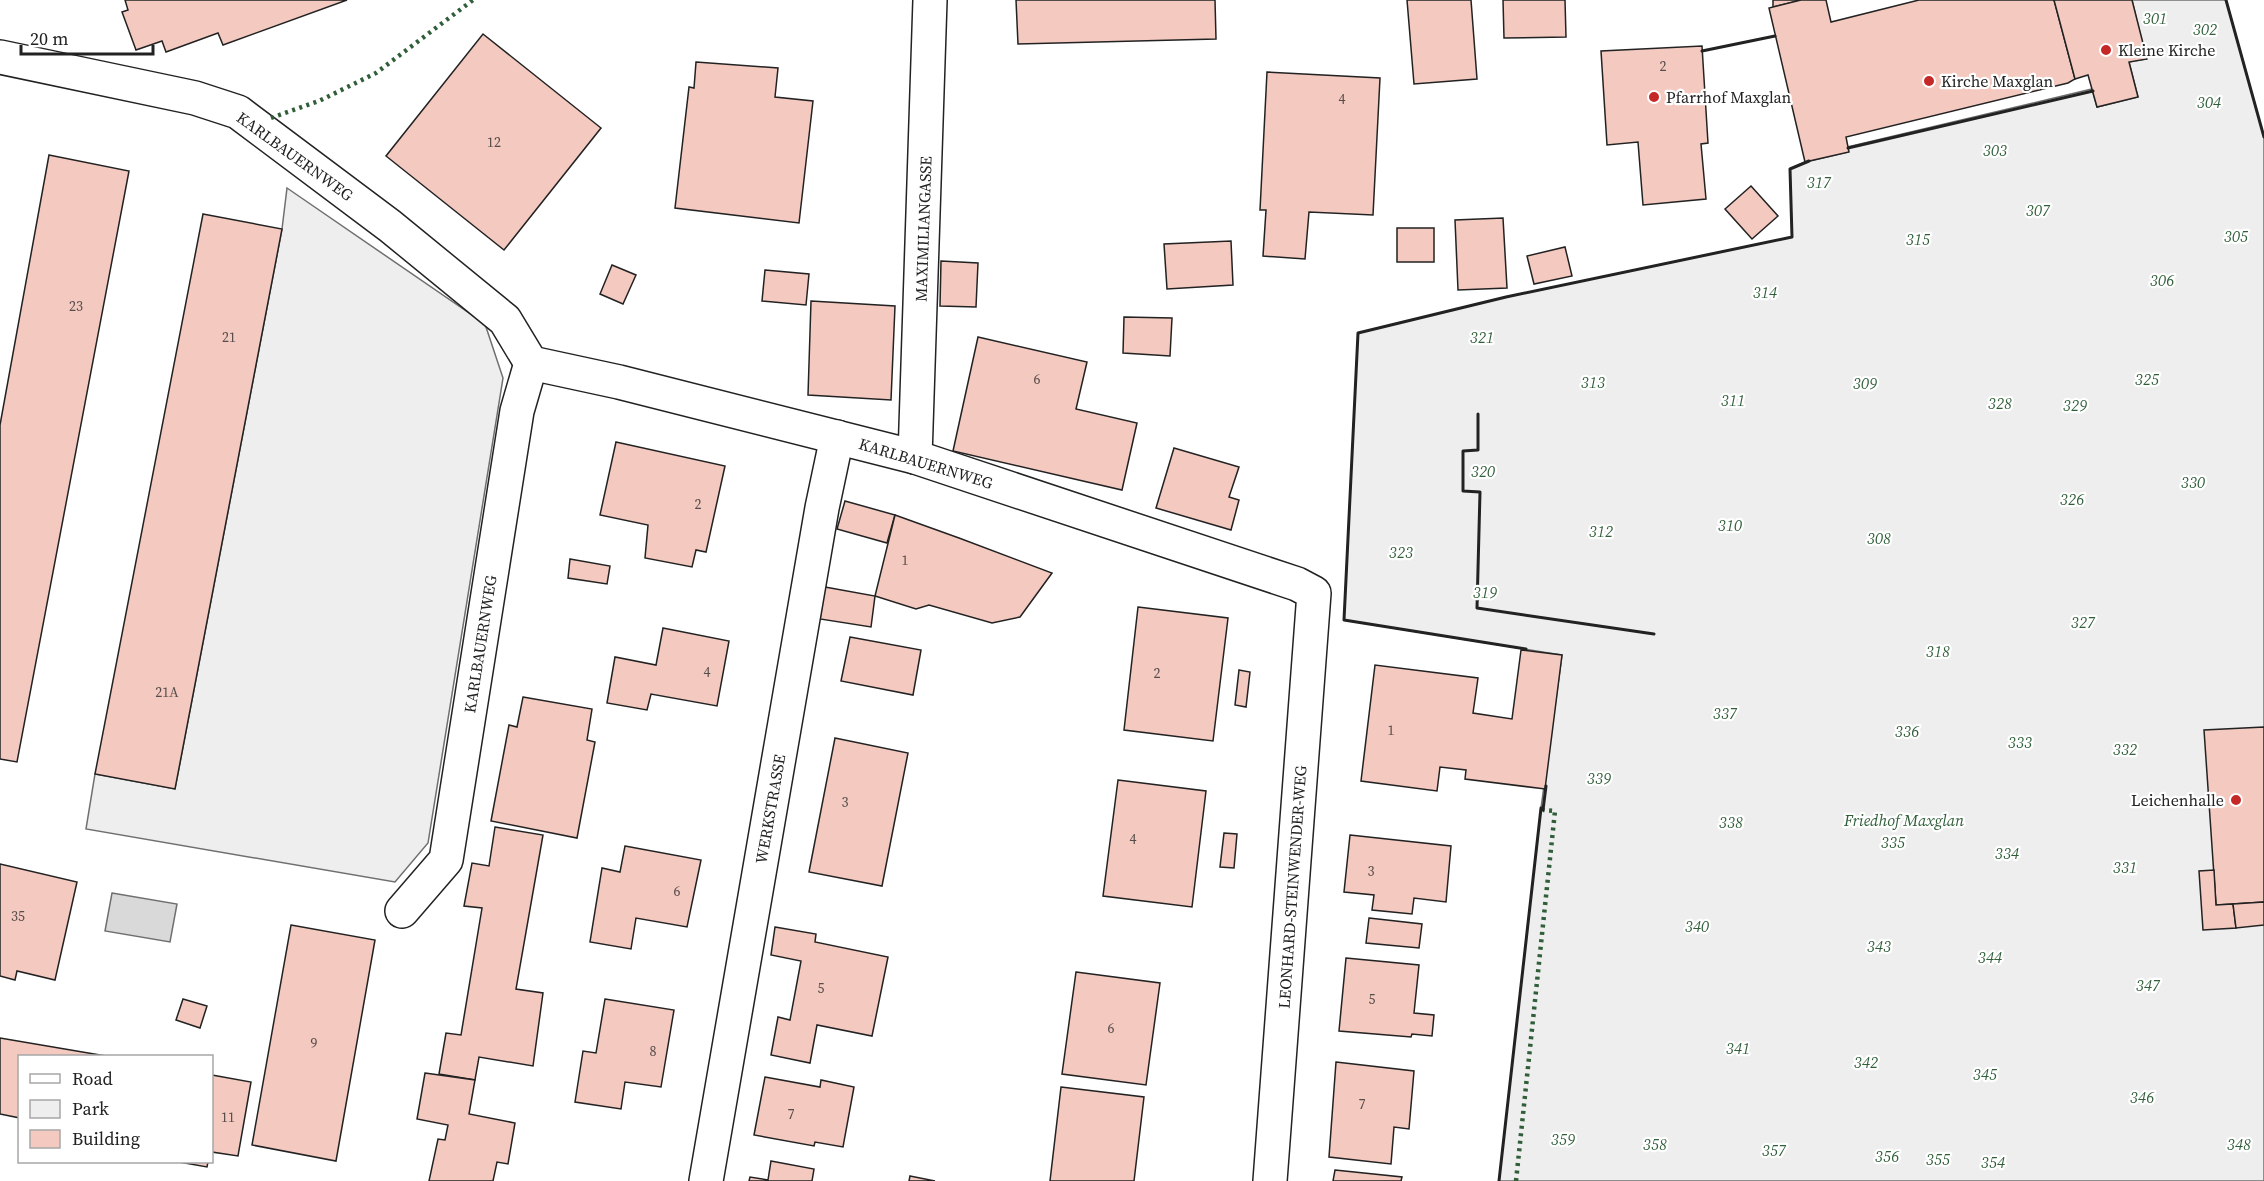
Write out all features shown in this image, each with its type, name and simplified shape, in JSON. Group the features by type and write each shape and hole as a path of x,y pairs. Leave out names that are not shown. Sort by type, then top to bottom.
{"street":[{"name":"MAXIMILIANGASSE","path":"915,457 930,0"},
{"name":"KARLBAUERNWEG","path":"0,57 195,98 238,111 390,226 505,320 531,363 619,382 915,457 1297,584 1314,593"},
{"name":"KARLBAUERNWEG","path":"402,911 446,860 517,411 531,363"},
{"name":"WERKSTRASSE","path":"706,1181 822,508 837,437"},
{"name":"LEONHARD-STEINWENDER-WEG","path":"1270,1181 1314,593"}],"green space":[{"name":"Friedhof Maxglan","path":"2132,0 2226,0 2264,137 2264,1181 1499,1181 1541,808 1562,655 1344,620 1358,333 1506,297 1792,237 1790,169 1805,162 1848,152 1847,147 2092,89 2097,107 2138,97 2129,62 2146,59"},
{"path":"287,188 485,324 503,378 428,843 395,882 86,829 95,774 175,789 282,229"}],"shaded area":[{"path":"112,893 177,904 170,942 105,931"}],"building":[{"path":"125,0 347,0 223,45 218,33 166,52 162,41 136,50 122,12 128,10"},
{"path":"1016,0 1215,0 1216,39 1018,44"},
{"path":"1407,0 1471,0 1477,79 1414,84"},
{"path":"1503,0 1565,0 1566,37 1504,38"},
{"path":"1773,0 1802,0 1773,7"},
{"name":"Kirche Maxglan","path":"1801,0 1826,0 1831,22 1919,0 2054,0 2075,79 2068,83 1846,137 1849,152 1805,162 1769,8"},
{"name":"Kleine Kirche","path":"2054,0 2132,0 2147,59 2129,62 2138,97 2097,107 2088,75 2075,79"},
{"path":"483,34 601,128 504,250 386,156"},
{"name":"Pfarrhof Maxglan","path":"1702,46 1708,143 1701,144 1706,199 1643,205 1638,142 1607,145 1601,51"},
{"path":"696,62 778,68 775,97 813,101 799,223 675,208 689,87 694,88"},
{"path":"1267,72 1380,78 1373,215 1309,212 1305,259 1263,256 1266,210 1260,210"},
{"path":"49,155 129,171 17,762 0,759 0,425"},
{"path":"1751,186 1778,216 1752,239 1725,209"},
{"path":"203,214 282,229 175,789 95,774"},
{"path":"1503,218 1507,288 1458,290 1455,220"},
{"path":"1397,228 1434,228 1434,262 1397,262"},
{"path":"1231,241 1233,285 1167,289 1164,244"},
{"path":"1565,247 1572,276 1534,284 1527,256"},
{"path":"941,261 978,263 976,307 940,306"},
{"path":"612,265 636,275 623,304 600,294"},
{"path":"765,270 809,274 806,305 762,301"},
{"path":"811,301 895,306 891,400 808,395"},
{"path":"1124,317 1172,318 1170,356 1123,353"},
{"path":"978,337 1087,362 1076,409 1137,423 1122,490 953,451"},
{"path":"616,442 725,466 706,552 696,550 692,567 645,558 648,525 600,515"},
{"path":"1174,448 1239,467 1229,497 1239,500 1231,530 1156,508"},
{"path":"845,501 895,515 887,543 837,529"},
{"path":"895,515 1052,573 1020,617 992,623 929,605 916,609 875,596"},
{"path":"570,559 610,566 607,584 568,578"},
{"path":"825,587 875,596 871,627 820,619"},
{"path":"1138,607 1228,618 1213,741 1124,730"},
{"path":"663,628 729,641 717,706 651,694 647,710 607,703 615,657 656,665"},
{"path":"850,637 921,650 913,695 841,681"},
{"path":"1521,650 1562,655 1545,789 1465,779 1466,770 1440,767 1437,791 1361,781 1375,665 1478,678 1473,713 1512,719"},
{"path":"1239,670 1250,672 1246,707 1235,705"},
{"path":"523,697 592,709 587,740 595,742 577,838 491,821 509,725 517,727"},
{"name":"Leichenhalle","path":"2264,727 2264,902 2216,905 2204,730"},
{"path":"835,738 908,753 882,886 809,872"},
{"path":"1118,780 1206,791 1192,907 1103,896"},
{"path":"495,827 543,835 516,989 543,993 533,1066 479,1057 475,1080 439,1074 446,1033 461,1035 482,908 464,906 472,863 489,866"},
{"path":"1224,833 1237,834 1234,868 1220,867"},
{"path":"1350,835 1451,846 1446,902 1414,898 1412,914 1372,910 1374,895 1344,892"},
{"path":"625,846 701,860 687,927 636,918 631,949 590,942 602,868 620,872"},
{"path":"0,864 77,882 55,980 17,971 15,980 0,976"},
{"path":"2214,870 2216,905 2233,904 2236,928 2203,930 2199,871"},
{"path":"2264,902 2264,925 2236,928 2233,904"},
{"path":"1369,918 1422,924 1419,948 1366,943"},
{"path":"291,925 375,940 336,1161 252,1145"},
{"path":"775,927 816,934 815,942 888,957 872,1036 817,1025 810,1063 771,1055 778,1017 790,1020 801,961 771,955"},
{"path":"1346,958 1419,965 1414,1013 1434,1015 1432,1036 1412,1034 1411,1037 1339,1031"},
{"path":"1076,972 1160,983 1146,1085 1062,1074"},
{"path":"183,999 207,1006 200,1028 176,1020"},
{"path":"605,999 674,1010 661,1087 625,1082 621,1109 575,1102 583,1051 596,1053"},
{"path":"0,1038 100,1055 18,1055 18,1118 0,1114"},
{"path":"1336,1062 1414,1071 1409,1129 1394,1127 1391,1164 1329,1157"},
{"path":"425,1073 475,1080 469,1114 515,1123 508,1164 497,1162 493,1181 429,1181 438,1139 445,1140 448,1125 417,1119"},
{"path":"213,1075 251,1082 238,1156 213,1152"},
{"path":"765,1077 820,1087 821,1080 854,1087 843,1147 815,1142 814,1146 754,1135"},
{"path":"1061,1087 1144,1097 1134,1181 1050,1181"},
{"path":"771,1161 814,1169 812,1181 749,1181 750,1177 768,1180"},
{"path":"185,1163 208,1163 207,1167"},
{"path":"1335,1170 1402,1177 1401,1181 1333,1181"},
{"path":"910,1176 935,1181 909,1181"}],"hedge":[{"path":"271,118 319,101 376,73 473,0"},
{"path":"1516,1181 1555,811 1543,810"}],"wall":[{"path":"2226,0 2264,137"},
{"path":"1702,51 1775,36"},
{"path":"1848,148 2093,91"},
{"path":"1526,649 1344,620 1358,333 1506,297 1792,237 1790,169 1809,161"},
{"path":"1478,414 1478,450 1463,451 1463,491 1480,492 1477,608 1654,634"},
{"path":"1499,1181 1541,808 1543,810 1546,786"}],"place":[{"name":"Kleine Kirche","path":"2106,50"},
{"name":"Kirche Maxglan","path":"1929,81"},
{"name":"Pfarrhof Maxglan","path":"1654,97"},
{"name":"Leichenhalle","path":"2236,800"}],"park label":[{"name":"301","path":"2155,18"},
{"name":"302","path":"2205,29"},
{"name":"304","path":"2209,102"},
{"name":"303","path":"1995,150"},
{"name":"317","path":"1819,182"},
{"name":"307","path":"2038,210"},
{"name":"305","path":"2236,236"},
{"name":"315","path":"1918,239"},
{"name":"306","path":"2162,280"},
{"name":"314","path":"1765,292"},
{"name":"321","path":"1482,337"},
{"name":"325","path":"2147,379"},
{"name":"313","path":"1593,382"},
{"name":"309","path":"1865,383"},
{"name":"311","path":"1733,400"},
{"name":"328","path":"2000,403"},
{"name":"329","path":"2075,405"},
{"name":"320","path":"1483,471"},
{"name":"330","path":"2193,482"},
{"name":"326","path":"2072,499"},
{"name":"310","path":"1730,525"},
{"name":"312","path":"1601,531"},
{"name":"308","path":"1879,538"},
{"name":"323","path":"1401,552"},
{"name":"319","path":"1485,592"},
{"name":"327","path":"2083,622"},
{"name":"318","path":"1938,651"},
{"name":"337","path":"1725,713"},
{"name":"336","path":"1907,731"},
{"name":"333","path":"2020,742"},
{"name":"332","path":"2125,749"},
{"name":"339","path":"1599,778"},
{"name":"338","path":"1731,822"},
{"name":"335","path":"1893,842"},
{"name":"334","path":"2007,853"},
{"name":"331","path":"2125,867"},
{"name":"340","path":"1697,926"},
{"name":"343","path":"1879,946"},
{"name":"344","path":"1990,957"},
{"name":"347","path":"2148,985"},
{"name":"341","path":"1738,1048"},
{"name":"342","path":"1866,1062"},
{"name":"345","path":"1985,1074"},
{"name":"346","path":"2142,1097"},
{"name":"359","path":"1563,1139"},
{"name":"358","path":"1655,1144"},
{"name":"348","path":"2239,1144"},
{"name":"357","path":"1774,1150"},
{"name":"356","path":"1887,1156"},
{"name":"355","path":"1938,1159"},
{"name":"354","path":"1993,1162"}]}
